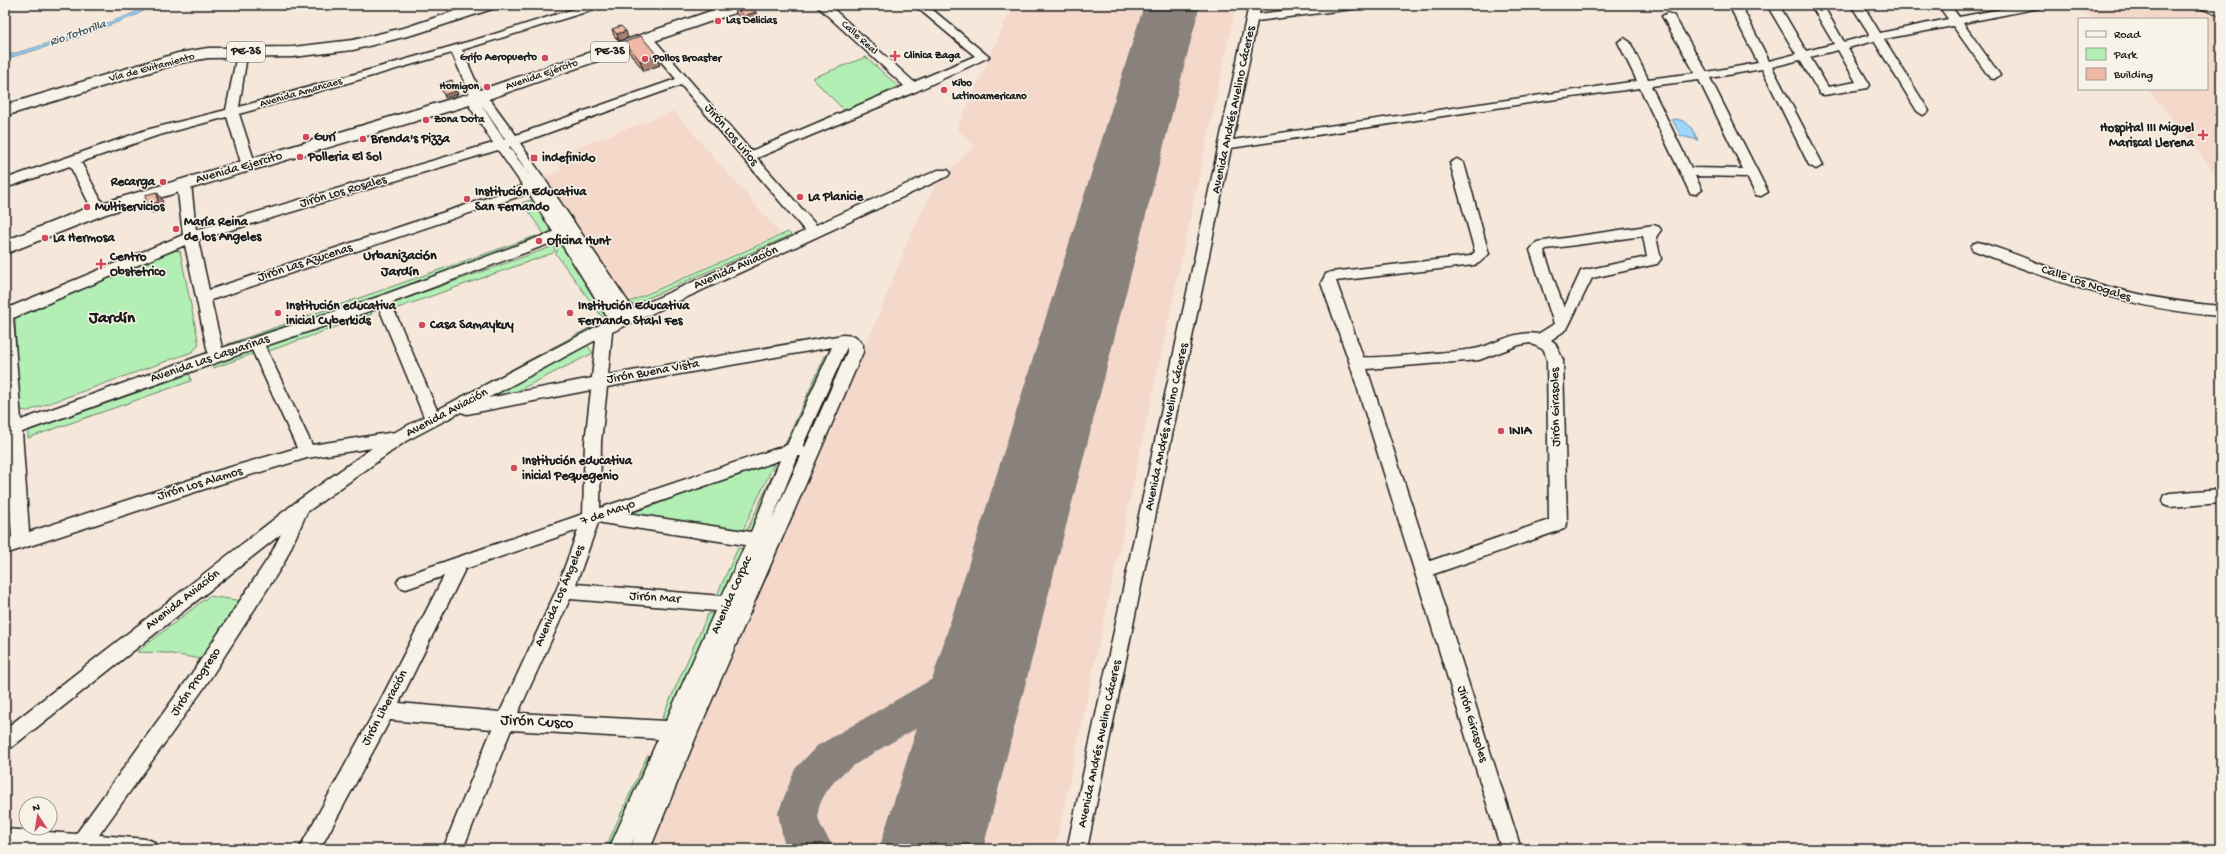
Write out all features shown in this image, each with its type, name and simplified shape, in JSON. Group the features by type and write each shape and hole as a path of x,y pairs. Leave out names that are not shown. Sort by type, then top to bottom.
{"highway":[{"name":"Vía de Evitamiento","path":"5,111 178,58 208,53 293,52 353,45 413,30 489,5"},
{"name":"Avenida Ejército","path":"477,97 743,5"},
{"name":"Avenida Ejercito","path":"5,248 99,210 477,97"}],"street":[{"name":"Avenida Amancaes","path":"5,184 151,133 232,112 598,5"},
{"name":"Calle Real","path":"822,5 913,88"},
{"path":"750,156 984,58 920,5"},
{"path":"1254,12 1360,5"},
{"path":"1735,5 1816,165"},
{"path":"1773,5 1824,91 1864,85 1817,5"},
{"path":"1857,5 1922,111"},
{"path":"1944,5 1994,75"},
{"path":"2201,5 2221,12"},
{"path":"1227,145 1703,76 1804,57 1877,37 2033,6"},
{"name":"Avenida Andrés Avelino Cáceres","path":"1077,849 1254,12"},
{"path":"1668,16 1703,76 1761,192"},
{"name":"Jirón Los Lirios","path":"648,39 814,232"},
{"path":"1624,42 1642,84 1695,190"},
{"path":"455,48 477,97 476,107 507,143 537,186 567,233 618,322"},
{"path":"240,62 232,112 249,166"},
{"name":"Jirón Los Rosales","path":"5,315 190,237 507,143 684,80"},
{"path":"74,160 99,210"},
{"path":"1424,570 1357,361 1328,283 1331,277 1474,260 1482,254 1457,163"},
{"path":"1686,172 1752,173"},
{"name":"Avenida Aviación","path":"5,741 302,507 400,437 618,322 943,173"},
{"path":"184,184 190,237 216,356"},
{"name":"Jirón Las Azucenas","path":"204,297 537,186"},
{"path":"1357,361 1364,364 1479,354 1517,340 1540,340 1557,330 1562,325 1586,274 1652,261 1654,259 1649,237 1654,230 1542,245 1537,250 1562,325"},
{"name":"Avenida Las Casuarinas","path":"10,430 216,356 383,301 567,233"},
{"name":"Calle Los Nogales","path":"1978,247 2099,291 2167,306 2221,312"},
{"path":"383,301 434,419"},
{"path":"5,310 10,430 21,540"},
{"name":"Avenida Los Ángeles","path":"452,849 505,721 565,591 595,517 593,442 600,381 618,322"},
{"name":"Jirón Girasoles","path":"1510,849 1424,570 1558,524 1555,360 1550,347 1540,340"},
{"name":"Jirón Buena Vista","path":"450,411 600,381 849,342"},
{"name":"Avenida Corpac","path":"764,541 793,450 849,342"},
{"name":"Avenida Corpac","path":"619,849 680,731 764,541 811,452 855,352 849,342"},
{"path":"256,343 307,452"},
{"name":"Jirón Los Alamos","path":"5,547 21,540 217,478 307,452 400,437"},
{"name":"7 de Mayo","path":"406,582 458,566 595,517 793,450 811,452"},
{"path":"2170,500 2221,496"},
{"name":"Jirón Progreso","path":"79,847 201,675 278,558 302,507"},
{"path":"595,517 764,541"},
{"name":"Jirón Liberación","path":"310,849 385,711 458,566"},
{"name":"Jirón Mar","path":"565,591 736,605"},
{"name":"Jirón Cusco","path":"385,711 505,721 680,731"},
{"name":"Avenida Corpac","path":"640,849 680,731"},
{"path":"5,839 79,847 147,849"}],"shaded area":[{"path":"1013,5 1236,5 1055,849 646,849 873,329 912,231 935,185 974,146 957,129"},
{"name":"Hospital III Miguel Mariscal Llerena","path":"2080,5 2185,5 2221,16 2221,180 2149,90 2208,90 2208,18 2091,18"},
{"path":"674,111 779,232 778,235 628,301 545,177 561,171 555,155"}],"green space":[{"path":"866,57 902,90 847,113 812,78"},
{"path":"936,179 937,182 637,321 634,317"},
{"path":"530,200 554,235 547,238 522,203"},
{"path":"788,232 791,235 623,309 620,306"},
{"path":"536,236 539,240 230,350 228,344"},
{"path":"559,243 608,314 605,321 556,254"},
{"path":"554,246 555,251 553,253 395,309 393,303"},
{"path":"172,250 180,251 199,345 192,352 28,411 19,410 15,319 20,312"},
{"path":"370,309 372,314 269,351 268,345"},
{"path":"589,328 593,332 444,410 438,409"},
{"path":"587,345 593,353 503,398 473,405"},
{"path":"253,346 255,353 214,368 211,361"},
{"path":"829,355 788,445 785,444 825,356"},
{"path":"842,356 846,356 807,443 803,441"},
{"path":"190,374 191,381 28,438 28,431"},
{"path":"774,464 741,534 616,519 729,477"},
{"path":"776,467 778,467 754,536 745,535"},
{"path":"738,548 744,548 724,598 716,597"},
{"path":"209,596 243,601 201,659 166,653 137,652"},
{"path":"708,614 714,614 667,720 662,718"},
{"path":"652,755 614,849 605,849 647,756"}],"water":[{"name":"Rio Totorilla","path":"147,5 154,5 136,15 79,37 5,59 5,56 57,41 138,11"},
{"path":"1672,119 1682,120 1685,122 1691,128 1698,140 1681,136"}],"building":[{"path":"748,5 756,12 744,16 735,7"},
{"path":"621,26 626,31 617,34 612,29"},
{"path":"641,36 657,55 640,61 625,42"},
{"path":"452,80 456,91 444,95 439,84"},
{"path":"157,192 158,202 147,206 145,195"}],"taxiway":[{"path":"813,849 803,839 798,813 809,782 831,759 959,683 986,657"}],"runway":[{"path":"931,849 1172,5"}],"place":[{"name":"Las Delicias","path":"718,21"},
{"name":"Clinica Zaga","path":"895,56"},
{"name":"Grifo Aeropuerto","path":"545,58"},
{"name":"Pollos Broaster","path":"645,59"},
{"name":"Homigon","path":"487,87"},
{"name":"Kibo Latinoamericano","path":"944,90"},
{"name":"Zona Dota","path":"426,120"},
{"name":"Hospital III Miguel Mariscal Llerena","path":"2203,135"},
{"name":"Gurí","path":"306,137"},
{"name":"Brenda's Pizza","path":"363,139"},
{"name":"Polleria El Sol","path":"300,157"},
{"name":"indefinido","path":"534,158"},
{"name":"Recarga","path":"163,182"},
{"name":"La Planicie","path":"800,197"},
{"name":"Institución Educativa San Fernando","path":"467,199"},
{"name":"Multiservicios","path":"87,207"},
{"name":"María Reina de los Angeles","path":"176,229"},
{"name":"La Hermosa","path":"45,238"},
{"name":"Oficina Hunt","path":"539,241"},
{"name":"Centro Obstetrico","path":"101,264"},
{"name":"Institución educativa inicial Cyberkids","path":"278,313"},
{"name":"Institución Educativa Fernando Stahl Fes","path":"570,313"},
{"name":"Casa Samaykuy","path":"422,325"},
{"name":"INIA","path":"1501,431"},
{"name":"Institución educativa inicial Pequegenio","path":"514,468"}],"district":[{"name":"Urbanización Jardín","path":"400,264"},
{"name":"Jardín","path":"112,319"}]}
